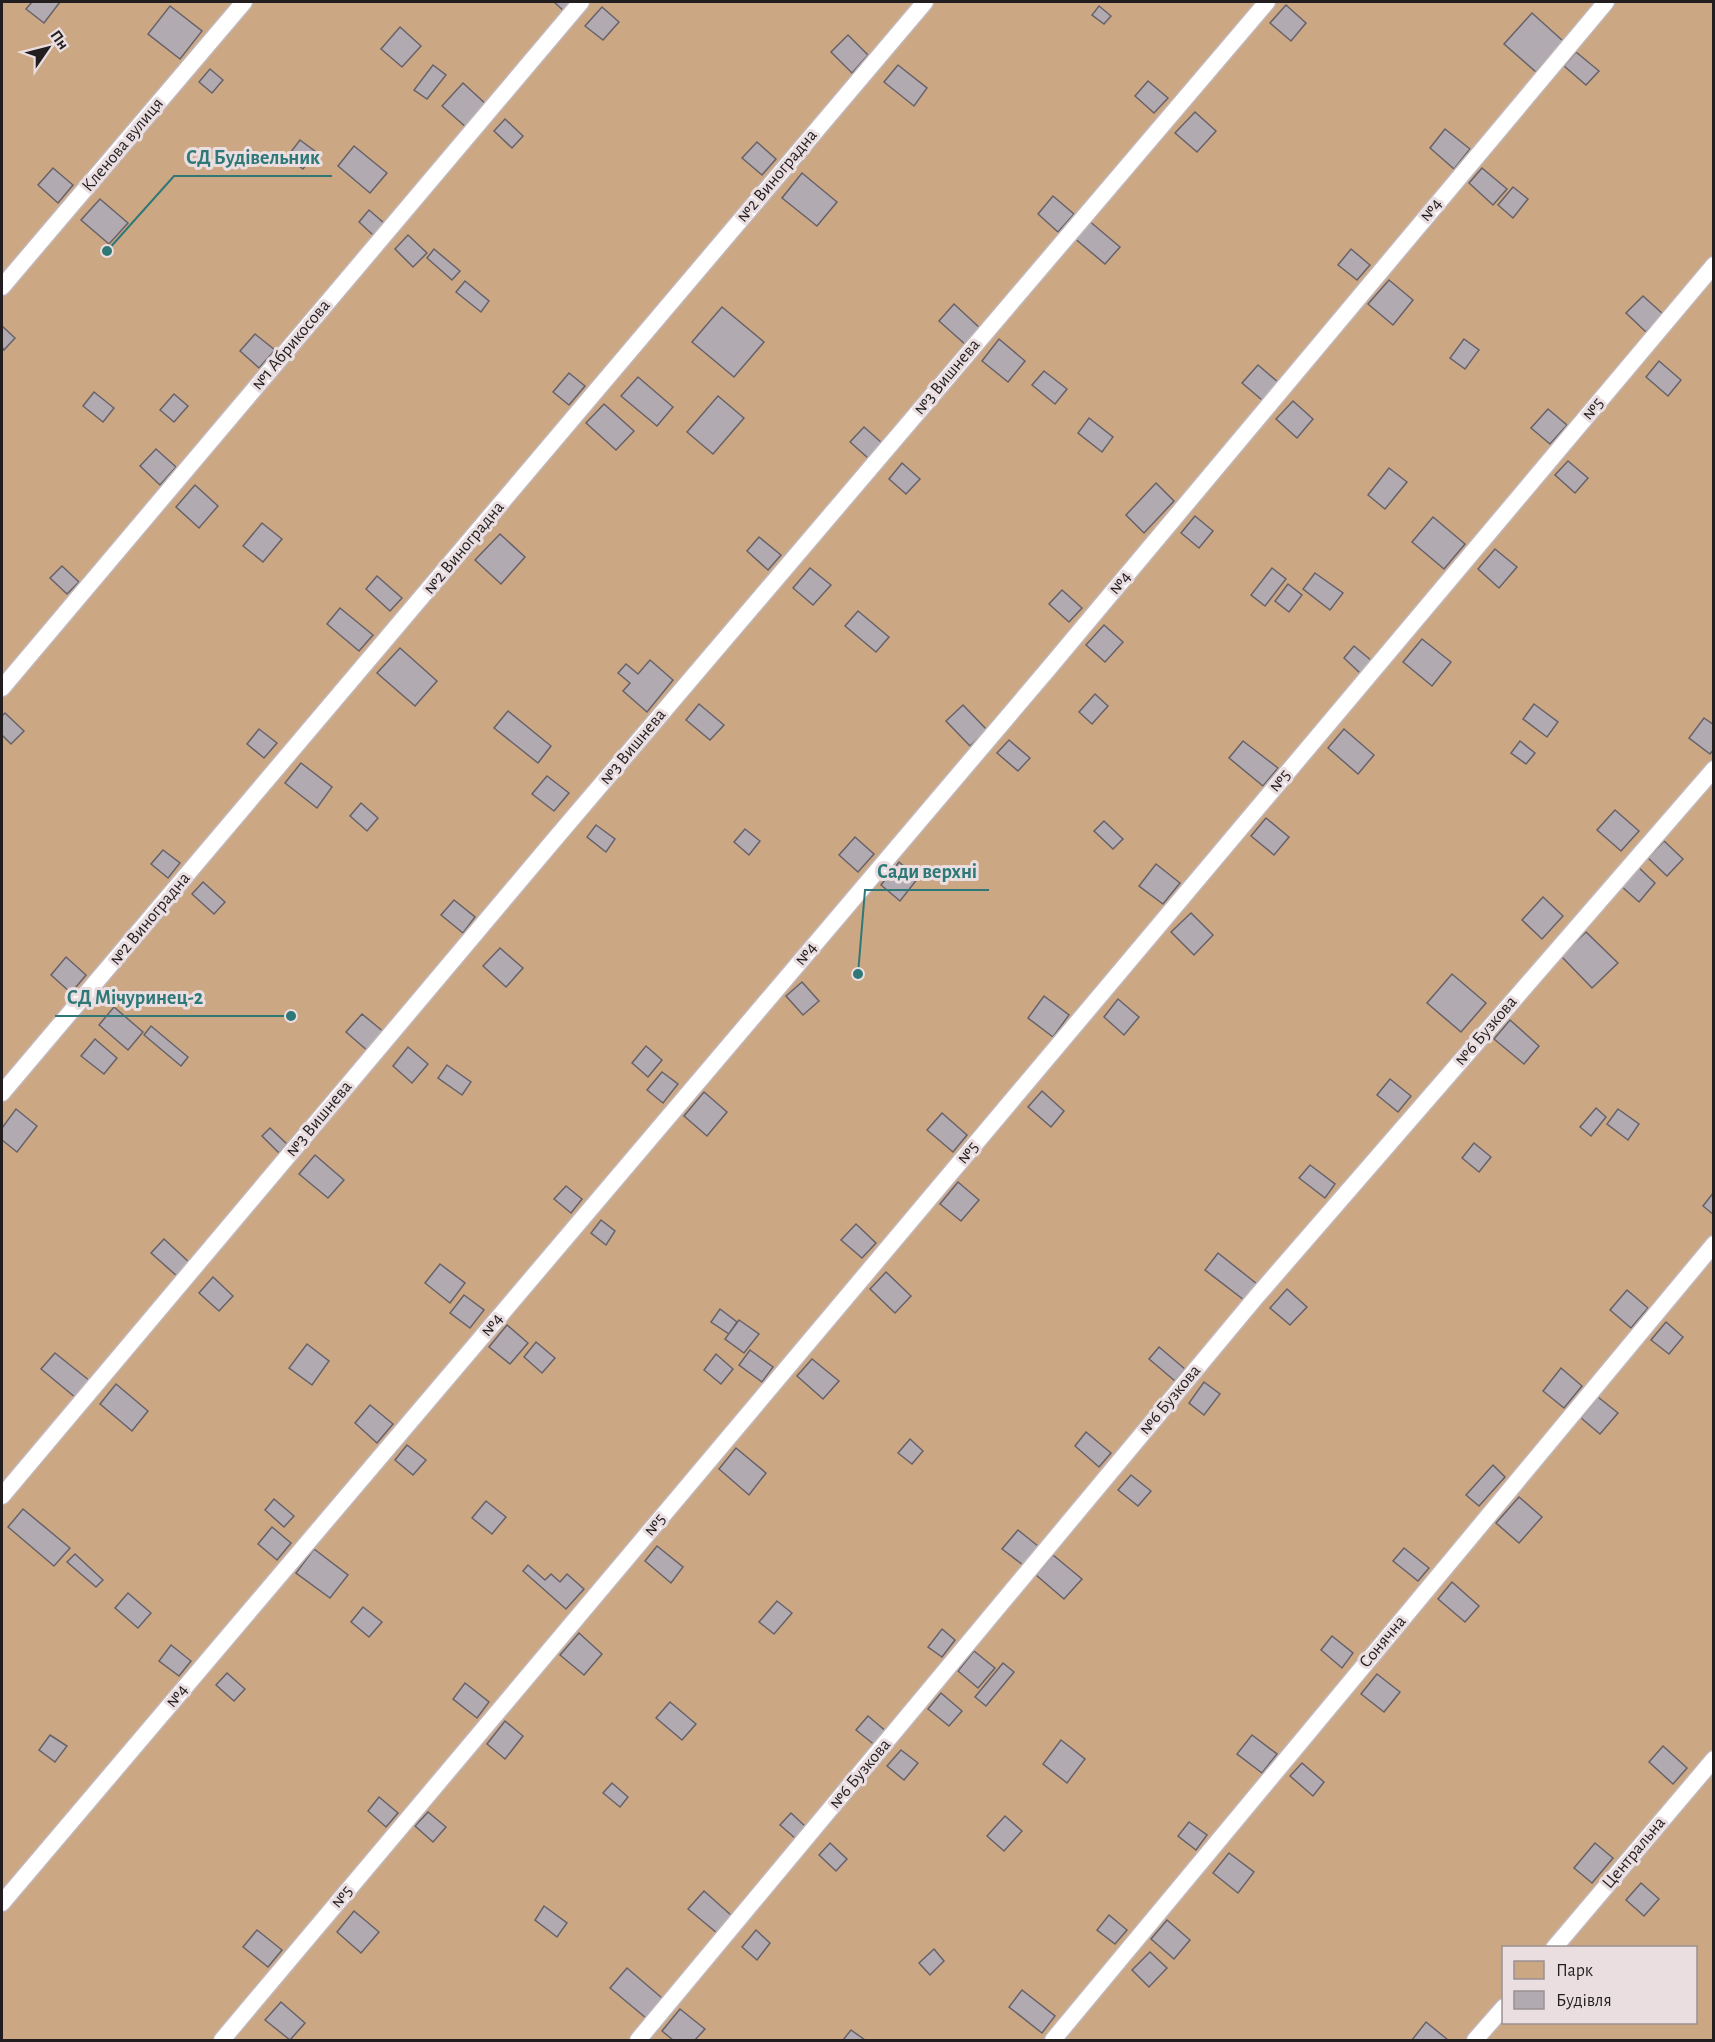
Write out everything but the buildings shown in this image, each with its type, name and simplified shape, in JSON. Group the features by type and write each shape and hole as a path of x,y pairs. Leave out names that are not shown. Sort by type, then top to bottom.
{"lane":[{"name":"Кленова вулиця","path":"2,288 244,2"},
{"name":"№1 Абрикосова","path":"2,688 581,2"},
{"name":"№2 Виноградна","path":"2,1093 925,2"},
{"name":"№3 Вишнева","path":"2,1496 569,822 1267,2"},
{"name":"№4","path":"2,1903 1049,668 1606,2"},
{"name":"№5","path":"222,2040 1713,265"},
{"name":"№6 Бузкова","path":"638,2040 1257,1296 1713,769"},
{"name":"Сонячна","path":"1053,2040 1713,1244"},
{"name":"Центральна","path":"1555,1946 1713,1759"},
{"path":"1475,2040 1502,2008"}],"green space":[{"path":"2,2 1713,2 1713,2040 2,2040"}],"place":[{"name":"СД Будівельник","path":"107,251"},
{"name":"Сади верхні","path":"858,974"},
{"name":"СД Мічуринец-2","path":"291,1016"}]}
